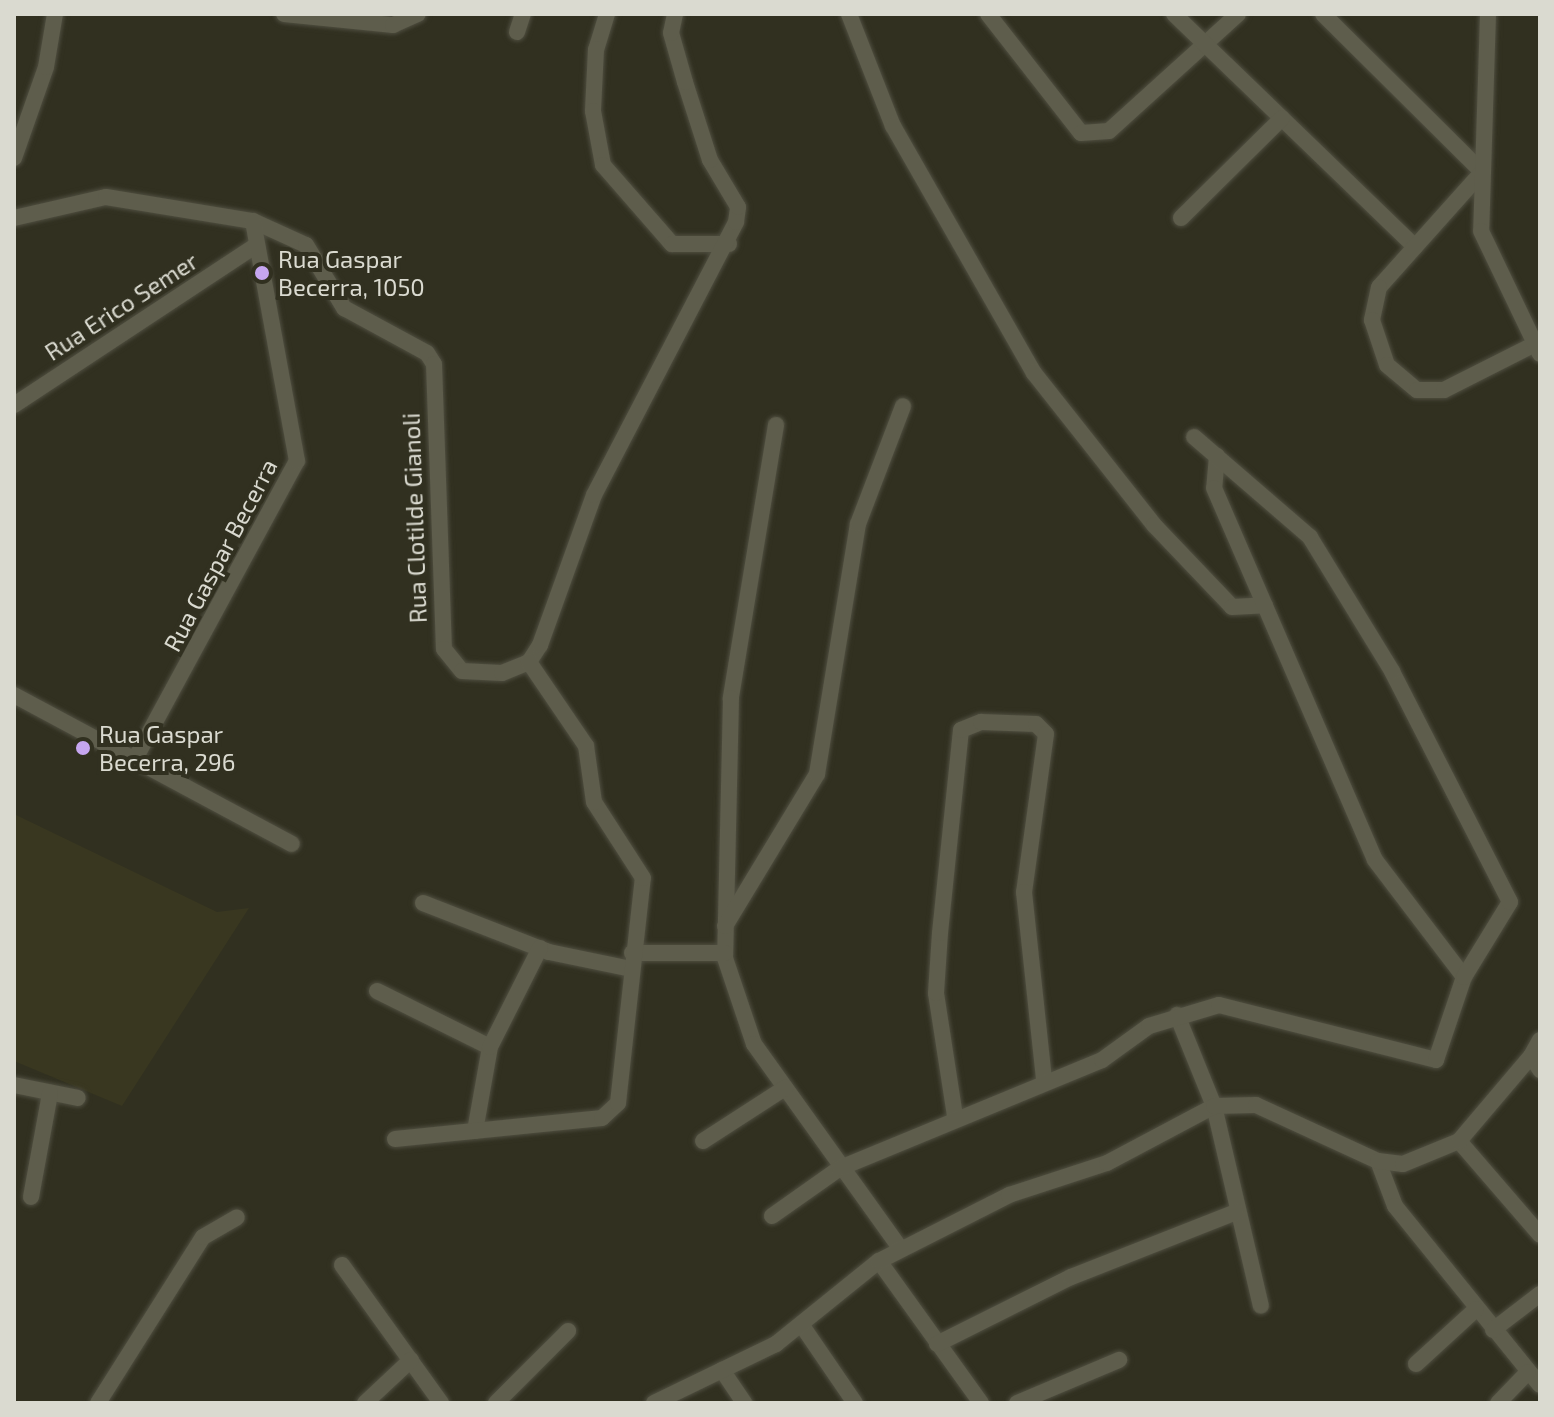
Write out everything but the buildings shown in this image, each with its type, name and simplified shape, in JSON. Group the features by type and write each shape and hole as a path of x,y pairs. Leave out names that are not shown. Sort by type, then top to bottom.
{"street":[{"path":"14,158 46,67 55,14"},
{"path":"284,14 393,25 418,14"},
{"path":"517,32 523,14"},
{"path":"607,14 596,49 593,111 603,165 672,244 729,244"},
{"path":"395,1139 602,1118 615,1109 631,961 643,893 640,868 594,802 586,746 529,662 594,495 729,244 738,207 710,160 671,33 675,14"},
{"path":"849,14 893,126 994,314 1034,373 1154,525 1232,607 1265,605"},
{"path":"988,14 1081,133 1109,131 1238,14"},
{"path":"1174,14 1415,247"},
{"path":"1323,14 1482,172"},
{"path":"1482,172 1379,287 1372,320 1397,374 1417,390 1444,390 1536,350 1481,231 1488,14"},
{"path":"1181,218 1282,118"},
{"path":"14,218 106,197 253,221"},
{"name":"Rua Gaspar Becerra","path":"135,759 293,477 295,440 255,246 253,221"},
{"name":"Rua Clotilde Gianoli","path":"253,221 298,238 344,308 431,357 444,649 462,671 489,676 529,662"},
{"name":"Rua Erico Semer","path":"14,405 255,246"},
{"path":"724,928 817,774 858,524 903,406"},
{"path":"776,425 731,698 725,953 738,1014 840,1168 901,1249"},
{"path":"772,1216 840,1168 955,1116 1102,1060 1177,1015 1219,1005 1436,1060 1464,977 1510,902 1392,671 1310,537 1194,437"},
{"path":"1217,456 1214,488 1375,860 1464,977"},
{"path":"14,695 292,844"},
{"path":"955,1116 936,993 954,841 955,761 961,730 981,722 1036,724 1046,734 1024,892 1044,1080"},
{"path":"423,903 540,948 631,961 725,953"},
{"path":"475,1131 490,1047 540,948"},
{"path":"377,991 490,1047"},
{"path":"1177,1015 1214,1106 1236,1212 1261,1306"},
{"path":"654,1403 803,1327 879,1261 901,1249 1009,1195 1107,1163 1214,1106 1256,1105 1378,1161 1416,1161 1459,1141 1535,1063 1540,1040"},
{"path":"14,1085 78,1098"},
{"path":"703,1141 785,1088"},
{"path":"31,1197 50,1093"},
{"path":"1459,1141 1540,1235"},
{"path":"1378,1161 1395,1206 1540,1385"},
{"path":"937,1344 1071,1277 1236,1212"},
{"path":"98,1403 203,1237 237,1217"},
{"path":"879,1261 981,1403"},
{"path":"342,1265 441,1403"},
{"path":"1493,1330 1540,1294"},
{"path":"1416,1364 1476,1309"},
{"path":"803,1327 855,1403"},
{"path":"496,1403 568,1331"},
{"path":"365,1403 411,1360"},
{"path":"1017,1403 1119,1360"},
{"path":"722,1370 744,1403"},
{"path":"1498,1403 1528,1372"}],"shaded area":[{"path":"14,814 217,912 249,908 122,1106 14,1061"}],"place":[{"name":"Rua Gaspar Becerra, 1050","path":"262,273"},
{"name":"Rua Gaspar Becerra, 296","path":"83,748"}]}
